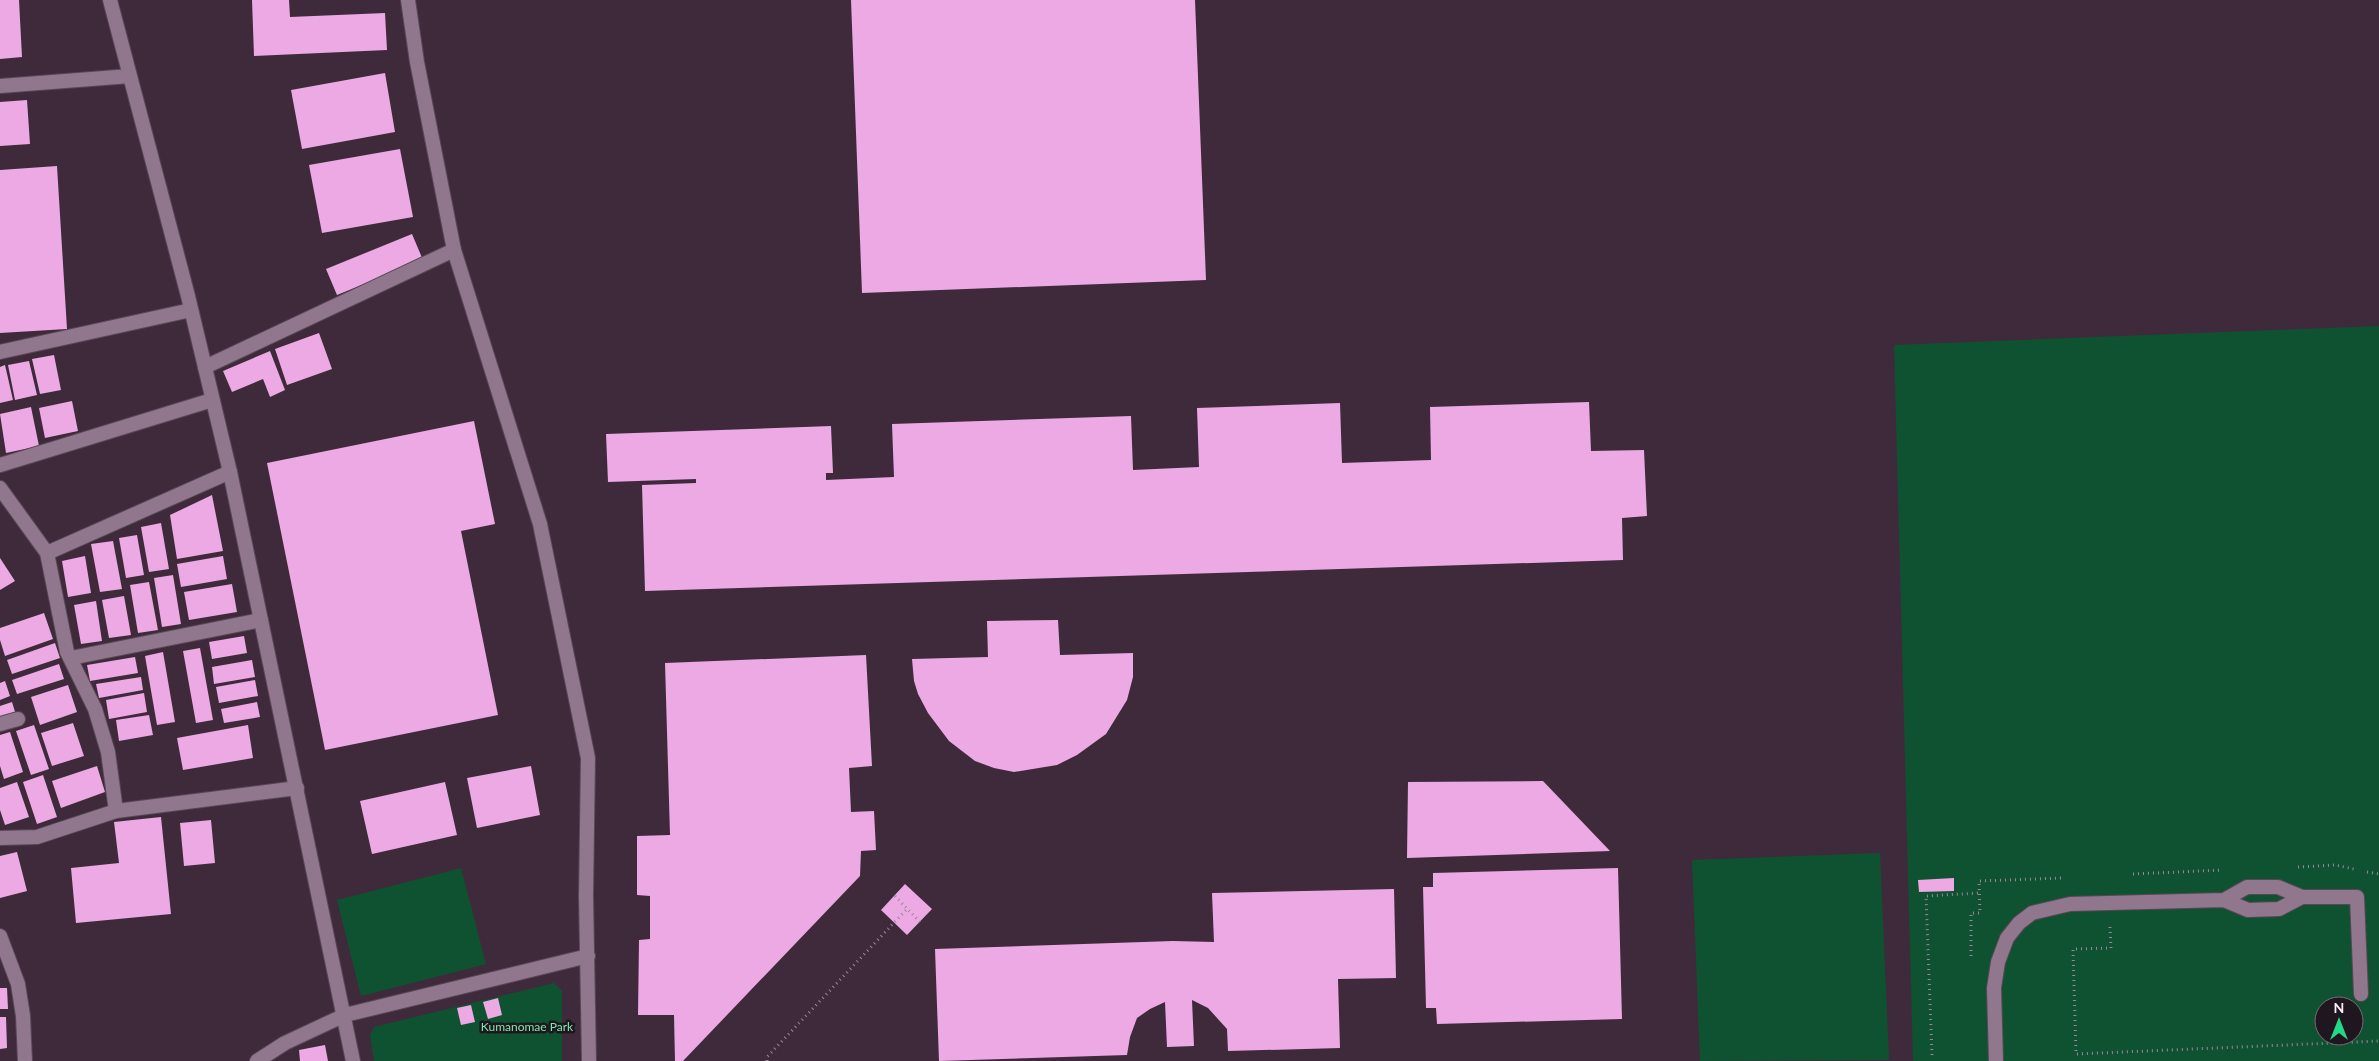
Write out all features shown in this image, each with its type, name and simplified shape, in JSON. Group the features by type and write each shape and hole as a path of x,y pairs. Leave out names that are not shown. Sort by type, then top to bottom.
{"street":[{"path":"110,0 191,310 230,472 345,1015 353,1061"},
{"path":"408,0 417,62 454,250 540,524 588,758 590,1061"},
{"path":"0,86 130,76"},
{"path":"205,367 454,250"},
{"path":"0,352 191,310"},
{"path":"0,464 212,400"},
{"path":"47,553 230,472"},
{"path":"0,488 47,553 67,652 95,709 108,752 116,811"},
{"path":"71,658 261,620"},
{"path":"0,724 18,719"},
{"path":"0,838 37,837 116,811 297,788"},
{"path":"2224,900 2247,887 2278,887 2302,897 2357,897 2361,994"},
{"path":"1996,1061 1994,988 1998,962 2007,938 2019,923 2032,913 2070,904 2224,900 2248,910 2279,909 2302,897"},
{"path":"0,936 18,984 24,1061"},
{"path":"257,1061 285,1043 345,1015 588,956"}],"path":[{"path":"1932,1055 1926,896 1979,893"},
{"path":"895,896 920,922"},
{"path":"2108,903 2111,948 2073,949 2076,1054 2379,1041"},
{"path":"767,1061 767,1057 907,909"}],"green space":[{"path":"2379,326 2379,1061 1913,1061 1894,345"},
{"path":"1880,853 1889,1060 1700,1061 1692,860"},
{"path":"461,868 486,964 361,996 337,900"},
{"name":"Kumanomae Park","path":"554,983 562,991 562,1061 374,1061 370,1035 374,1027"}],"building":[{"path":"0,0 19,0 22,57 0,59"},
{"path":"252,0 289,0 290,17 385,13 387,50 254,56"},
{"path":"851,0 1195,0 1206,280 862,293"},
{"path":"385,73 395,132 302,149 291,90"},
{"path":"27,100 30,144 0,146 0,102"},
{"path":"400,149 413,217 322,233 309,165"},
{"path":"57,166 67,329 0,333 0,170"},
{"path":"412,234 423,260 337,295 326,269"},
{"path":"319,333 332,369 287,385 275,349"},
{"path":"270,351 285,390 270,397 263,379 232,392 223,371"},
{"path":"54,355 61,390 40,394 32,359"},
{"path":"29,361 37,395 15,400 8,365"},
{"path":"5,365 13,400 0,403 0,367"},
{"path":"72,401 78,431 45,438 39,408"},
{"path":"1589,402 1591,451 1644,450 1647,516 1622,518 1623,560 645,591 642,485 696,483 696,479 608,482 606,434 831,426 833,473 826,473 826,480 894,477 892,424 1131,416 1133,470 1199,467 1197,408 1340,403 1342,463 1431,460 1430,407"},
{"path":"31,407 39,446 6,453 0,414"},
{"path":"474,421 495,524 461,531 498,715 325,750 267,463"},
{"path":"212,495 223,551 177,559 170,515"},
{"path":"161,523 169,569 149,572 141,527"},
{"path":"137,535 144,575 126,578 119,538"},
{"path":"113,541 122,589 100,592 91,544"},
{"path":"85,556 91,593 68,597 62,561"},
{"path":"223,556 227,579 181,587 177,564"},
{"path":"0,558 15,581 0,590"},
{"path":"173,575 181,624 162,627 154,578"},
{"path":"149,582 158,630 138,633 130,585"},
{"path":"232,584 237,612 189,620 184,592"},
{"path":"124,596 131,635 109,638 102,600"},
{"path":"96,601 102,641 81,644 74,605"},
{"path":"44,613 53,639 5,656 0,640 0,628"},
{"path":"1058,620 1060,655 1133,653 1133,677 1127,700 1106,734 1077,755 1057,765 1014,772 994,768 975,761 949,741 928,713 918,694 914,681 912,659 988,657 987,621"},
{"path":"244,636 247,653 212,659 209,642"},
{"path":"55,643 60,658 12,674 7,660"},
{"path":"200,648 213,720 196,723 183,651"},
{"path":"163,652 175,722 157,725 145,656"},
{"path":"866,655 872,766 849,768 851,812 874,811 876,850 861,851 860,876 683,1061 675,1061 674,1015 638,1015 639,940 650,939 650,896 637,895 637,836 670,835 665,663"},
{"path":"135,657 138,673 90,681 87,665"},
{"path":"252,660 255,677 214,684 212,667"},
{"path":"59,664 64,679 17,694 12,680"},
{"path":"141,677 143,690 99,698 96,684"},
{"path":"255,680 258,696 219,703 216,687"},
{"path":"5,681 10,696 0,700 0,683"},
{"path":"68,685 77,712 40,725 31,697"},
{"path":"144,693 147,712 109,719 106,700"},
{"path":"12,702 16,715 0,720 0,706"},
{"path":"257,702 260,717 224,723 221,709"},
{"path":"149,715 153,735 119,741 116,720"},
{"path":"73,723 84,756 52,766 41,733"},
{"path":"34,725 49,769 31,775 16,731"},
{"path":"248,725 253,758 183,770 177,738"},
{"path":"10,732 23,772 4,779 0,766 0,735"},
{"path":"97,766 105,792 61,808 52,781"},
{"path":"531,766 540,815 477,828 467,778"},
{"path":"43,775 57,817 37,824 23,782"},
{"path":"1543,781 1610,851 1407,858 1408,782"},
{"path":"17,782 29,817 5,825 0,810 0,788"},
{"path":"445,782 457,835 372,854 360,801"},
{"path":"161,817 171,914 76,923 71,868 119,863 114,822"},
{"path":"211,820 215,863 184,866 180,823"},
{"path":"17,852 27,891 0,898 0,856"},
{"path":"1618,868 1622,1019 1437,1024 1436,1008 1426,1008 1423,887 1433,887 1433,873"},
{"path":"1954,878 1954,891 1919,892 1918,880"},
{"path":"905,884 932,909 907,935 881,910"},
{"path":"1394,889 1396,978 1338,979 1340,1048 1228,1051 1227,1029 1208,1008 1192,1000 1194,1046 1167,1047 1165,1002 1137,1018 1130,1037 1127,1055 939,1061 935,949 1173,941 1214,942 1212,893"},
{"path":"0,988 7,988 8,1009 0,1009"},
{"path":"498,998 502,1015 488,1019 483,1002"},
{"path":"471,1005 475,1022 461,1025 457,1008"},
{"path":"0,1017 6,1017 7,1048 0,1049"},
{"path":"325,1045 328,1061 300,1061 299,1050"}]}
